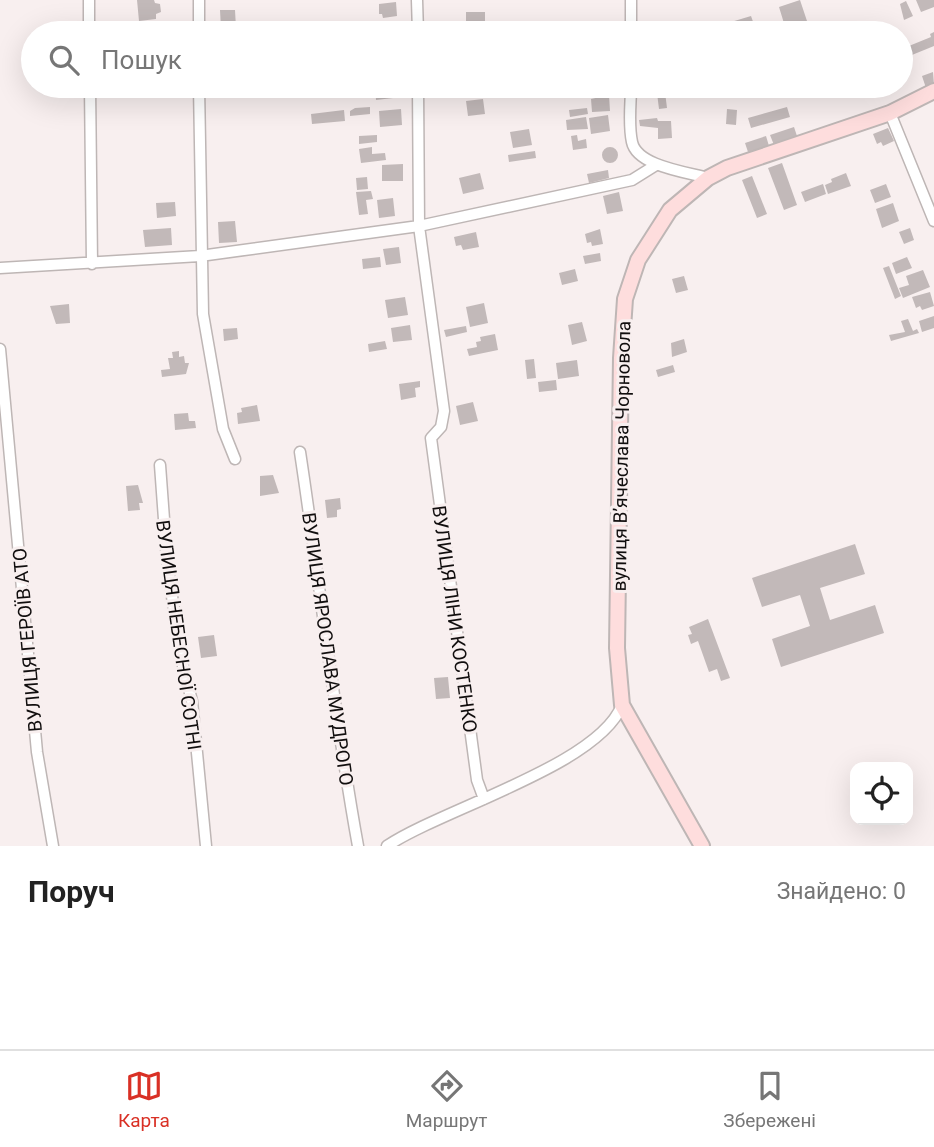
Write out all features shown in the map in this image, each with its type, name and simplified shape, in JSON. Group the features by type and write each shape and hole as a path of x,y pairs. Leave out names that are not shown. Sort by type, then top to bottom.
{"street":[{"path":"89,0 89,21"},
{"path":"199,0 199,21"},
{"path":"417,0 418,21"},
{"path":"631,0 631,21"},
{"name":"вулиця Вʼячеслава Чорновола","path":"622,705 617,648 621,358 625,299 638,260 670,210 708,178 727,168 890,113 934,91"},
{"path":"90,98 92,264"},
{"path":"199,98 202,314 223,429 234,459"},
{"path":"418,98 419,226"},
{"path":"631,98 632,143 644,160 708,178"},
{"path":"890,113 934,221"},
{"path":"0,268 201,257 419,226 632,180 656,164"},
{"name":"ВУЛИЦЯ ЛІНИ КОСТЕНКО","path":"419,226 444,411 441,427 431,438 473,753 478,786 484,799"},
{"name":"ВУЛИЦЯ ГЕРОЇВ АТО","path":"0,349 37,752 52,846"},
{"name":"ВУЛИЦЯ ЯРОСЛАВА МУДРОГО","path":"300,452 340,747 358,846"},
{"name":"ВУЛИЦЯ НЕБЕСНОЇ СОТНІ","path":"160,465 167,560 180,654 192,701 206,846"},
{"path":"387,846 570,755 617,718 622,705"},
{"path":"622,705 702,846"}],"building":[{"path":"137,0 154,0 160,4 161,12 156,14 156,19 139,21"},
{"path":"800,0 807,21 783,21 779,7"},
{"path":"916,0 934,0 934,7 921,12"},
{"path":"906,1 913,16 904,20 900,4"},
{"path":"396,2 397,16 383,18 382,14 379,14 379,4"},
{"path":"220,10 235,10 236,21 221,21"},
{"path":"466,12 485,12 485,21 466,21"},
{"path":"751,16 753,21 734,21"},
{"path":"934,32 934,46 913,55 913,44 931,37 930,34"},
{"path":"933,72 934,85 926,88 922,76"},
{"path":"609,98 610,111 592,112 591,99"},
{"path":"658,98 666,98 667,108 659,109"},
{"path":"483,99 485,114 468,116 466,101"},
{"path":"370,107 370,114 350,116 350,111 355,108"},
{"path":"787,107 790,117 751,128 748,118"},
{"path":"587,108 588,114 570,117 569,110"},
{"path":"401,109 402,125 380,127 379,111"},
{"path":"727,109 737,110 736,125 726,124"},
{"path":"344,110 345,121 312,124 311,114"},
{"path":"608,115 610,131 591,134 589,118"},
{"path":"586,117 588,129 567,130 566,120"},
{"path":"657,118 658,121 671,121 672,138 658,139 658,128 640,126 639,120"},
{"path":"794,127 797,136 774,145 770,135"},
{"path":"888,128 894,141 883,146 881,142 877,144 873,134"},
{"path":"529,129 532,145 513,148 510,132"},
{"path":"377,135 377,142 359,144 359,136"},
{"path":"577,135 578,141 586,139 587,148 573,150 571,136"},
{"path":"766,136 769,146 748,152 745,143"},
{"path":"372,147 372,154 385,153 386,160 361,163 359,149"},
{"path":"607,147 613,147 618,155 616,161 607,163 602,158 602,152"},
{"path":"535,151 536,158 509,162 508,155"},
{"path":"782,163 797,205 784,210 768,168"},
{"path":"403,164 403,181 382,181 382,165"},
{"path":"608,170 609,178 589,183 587,174"},
{"path":"480,173 484,189 463,194 459,178"},
{"path":"846,173 851,186 828,194 825,185 832,182 831,179"},
{"path":"752,176 767,214 757,218 742,180"},
{"path":"367,177 368,189 357,190 356,178"},
{"path":"823,184 826,194 805,202 801,192"},
{"path":"886,184 891,197 875,203 870,190"},
{"path":"371,191 373,199 366,200 368,214 359,215 356,192"},
{"path":"619,192 623,211 607,214 603,196"},
{"path":"393,198 395,216 379,218 377,200"},
{"path":"175,202 176,216 157,218 156,203"},
{"path":"893,203 899,221 882,228 876,209"},
{"path":"235,221 237,242 219,243 218,222"},
{"path":"171,228 172,245 145,247 143,230"},
{"path":"910,228 914,240 904,244 899,232"},
{"path":"600,229 603,244 592,246 591,242 587,243 585,234"},
{"path":"476,232 479,247 463,250 461,245 456,246 454,237"},
{"path":"399,247 401,263 386,265 383,249"},
{"path":"600,253 601,261 585,264 583,256"},
{"path":"380,257 381,267 363,269 362,259"},
{"path":"907,257 912,268 896,274 892,263"},
{"path":"889,266 901,296 895,299 883,268"},
{"path":"575,269 578,281 562,285 559,273"},
{"path":"923,270 930,287 903,298 899,288 909,285 906,276"},
{"path":"684,276 688,290 676,293 672,279"},
{"path":"930,292 934,306 922,310 920,306 916,308 912,297"},
{"path":"405,297 408,315 388,318 385,300"},
{"path":"484,303 488,323 470,327 466,307"},
{"path":"69,304 70,323 56,324 50,306"},
{"path":"934,316 934,328 922,332 919,321"},
{"path":"908,319 913,331 917,329 919,333 891,341 889,335 905,332 901,321"},
{"path":"582,322 587,341 572,345 568,325"},
{"path":"410,325 412,340 393,342 391,328"},
{"path":"466,326 467,332 446,337 444,330"},
{"path":"237,328 238,339 224,341 223,329"},
{"path":"495,334 498,350 469,356 467,349 477,347 476,342 481,341 480,337"},
{"path":"684,339 687,352 672,357 671,343"},
{"path":"385,341 387,349 369,352 368,344"},
{"path":"179,351 179,357 184,356 185,363 189,363 186,374 162,377 161,370 170,369 168,358 173,358 172,352"},
{"path":"534,359 536,378 527,379 525,360"},
{"path":"577,360 579,376 558,379 556,363"},
{"path":"673,365 675,372 658,377 656,370"},
{"path":"556,380 557,390 539,392 538,382"},
{"path":"420,381 420,387 415,388 416,397 401,400 399,384"},
{"path":"473,402 478,421 460,425 456,406"},
{"path":"257,405 260,421 238,424 237,413 242,412 241,408"},
{"path":"188,413 189,421 195,421 196,428 175,430 174,414"},
{"path":"273,475 279,493 260,496 260,476"},
{"path":"138,485 143,503 139,503 140,510 128,511 126,486"},
{"path":"340,498 341,509 337,510 337,517 327,518 325,500"},
{"path":"855,544 865,574 820,588 830,620 875,605 884,633 781,667 772,639 810,626 800,595 762,607 752,578"},
{"path":"708,619 730,678 721,681 717,669 709,672 698,641 691,644 688,635 692,634 689,627"},
{"path":"214,635 217,656 201,658 198,637"},
{"path":"448,677 450,698 436,699 434,678"}]}
